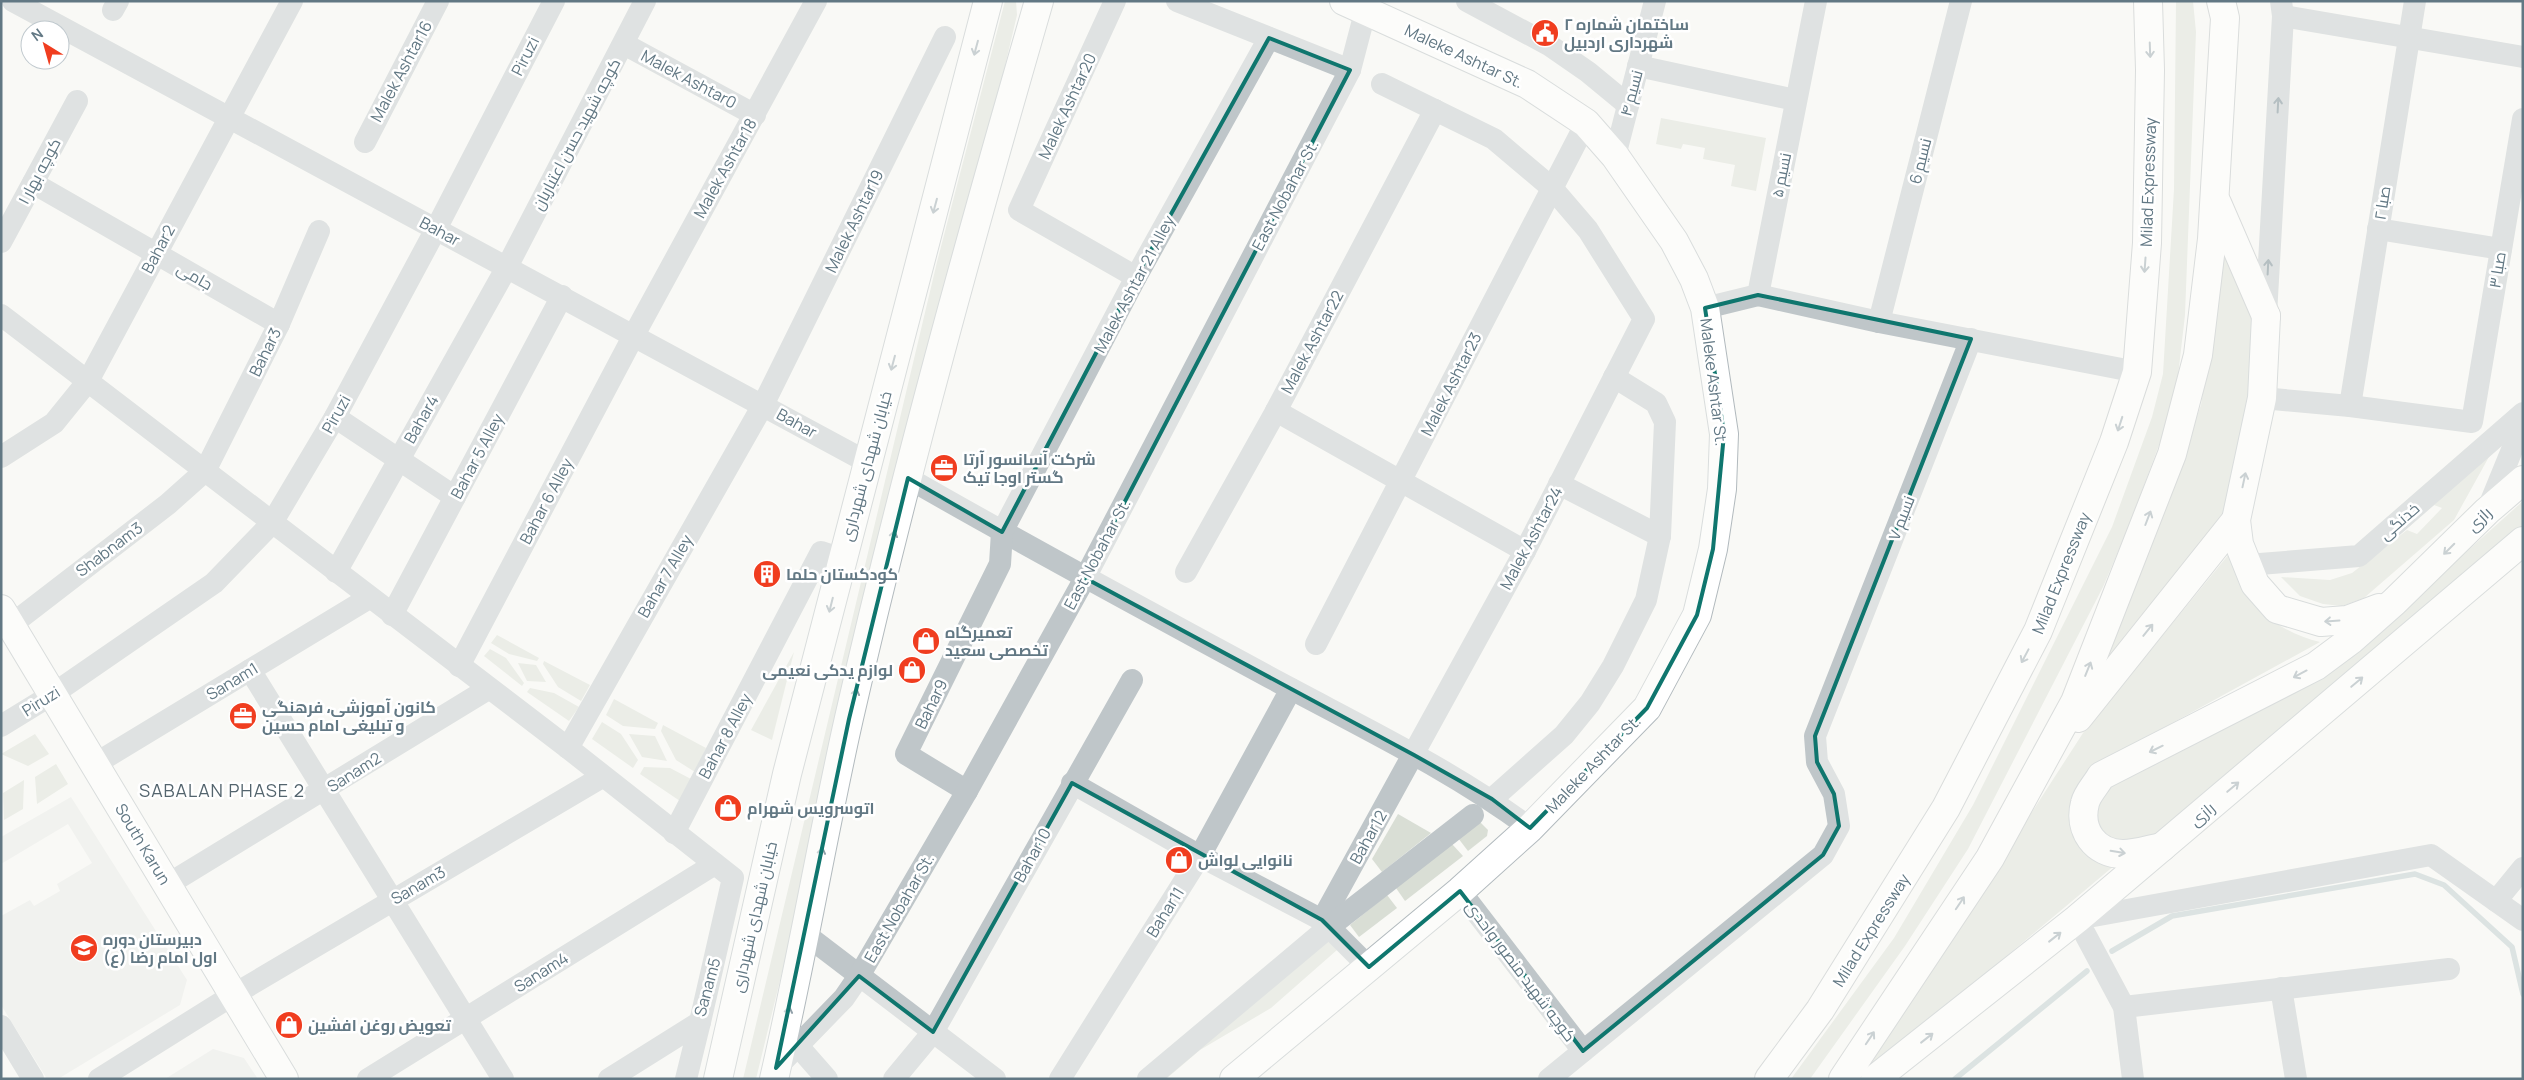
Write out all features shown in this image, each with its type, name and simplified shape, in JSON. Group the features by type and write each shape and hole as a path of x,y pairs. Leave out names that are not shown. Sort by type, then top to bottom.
{"main road":[{"name":"خیابان شهدای شهرداری","path":"718,1079 787,774 988,1"},
{"path":"775,1073 849,719 908,478 984,192 1040,1"},
{"name":"Milad Expressway","path":"1769,1079 1820,1010 1946,808 2038,631 2114,442 2137,372 2147,243 2150,70 2148,1"},
{"name":"Maleke Ashtar St.","path":"1234,1079 1460,891 1530,828 1647,708 1696,615 1713,549 1722,489 1724,434 1705,308 1694,279 1674,241 1615,156 1586,123 1527,84 1359,4"},
{"path":"1842,1079 1990,858 2075,702 2172,454 2198,355 2212,239 2224,7"},
{"path":"2214,196 2266,316 2262,398 2236,520 2239,544 2255,584 2277,609 2321,622 2359,617 2394,602"},
{"name":"رازی","path":"2162,848 2122,854 2100,848 2089,838 2083,817 2085,801 2101,776 2316,666 2351,640 2394,602 2487,511 2523,480"},
{"path":"2041,764 2236,520"},
{"name":"رازی","path":"1876,1079 2077,919 2523,541"},
{"name":"South Karun","path":"6,617 284,1079"}],"street":[{"name":"Bahar","path":"13,1 867,462"},
{"name":"Bahar2","path":"1,457 54,423 88,381 228,117 292,1"},
{"name":"Piruzi","path":"1,726 52,694 214,583 272,523 336,416 436,229 554,1"},
{"name":"کوچه شهید حسن اعتباریان","path":"507,267 645,1"},
{"name":"Malek Ashtar18","path":"634,335 816,1"},
{"name":"Malek Ashtar20","path":"1114,1 1019,210 1136,277"},
{"path":"1177,1 1350,70"},
{"path":"1467,1 1548,45 1588,72 1628,105"},
{"name":"نسیم ۴","path":"1615,156 1655,1"},
{"name":"نسیم ۵","path":"1758,295 1816,1"},
{"name":"نسیم 6","path":"1879,322 1961,1"},
{"name":"صبا ۲","path":"2350,406 2415,1"},
{"name":"Malek Ashtar16","path":"364,142 435,2"},
{"name":"East Nobahar St.","path":"775,1073 844,998 860,976 967,792 1085,578 1350,70 1359,4"},
{"path":"2266,316 2282,9 2409,39 2523,57"},
{"name":"Malek Ashtar19","path":"763,405 945,37"},
{"name":"Malek Ashtar 21 Alley","path":"1002,532 1136,277 1269,38"},
{"name":"Malek Ashtar0","path":"624,44 755,114"},
{"path":"1638,66 1795,100"},
{"path":"1382,84 1494,139 1552,188"},
{"name":"کوچه بهار ۱","path":"1,242 77,100"},
{"name":"Malek Ashtar22","path":"1186,572 1276,411 1435,110"},
{"name":"صبا ۳","path":"2350,406 2472,422 2523,119"},
{"name":"Malek Ashtar23","path":"1316,644 1586,123"},
{"name":"جامی","path":"33,183 279,324"},
{"name":"Malek Ashtar24","path":"1414,755 1525,551 1644,319 1588,230 1552,188"},
{"path":"2378,229 2501,249"},
{"name":"Bahar3","path":"205,471 279,324 319,231"},
{"name":"Bahar4","path":"336,572 507,267"},
{"path":"1705,308 1758,295 1879,322 2137,372"},
{"name":"Bahar 5 Alley","path":"392,615 562,296"},
{"path":"1,314 369,598 568,748 602,777 715,864"},
{"name":"Bahar 6 Alley","path":"459,666 634,335"},
{"name":"نسیم ۷","path":"1549,1079 1823,854 1839,826 1834,794 1817,762 1816,736 1971,339"},
{"path":"1492,799 1564,735 1590,703 1613,666 1646,600 1660,536 1665,422 1656,404 1614,378"},
{"path":"2262,398 2350,406"},
{"name":"Bahar 7 Alley","path":"568,748 763,405"},
{"path":"1276,411 1525,551"},
{"name":"خدنگی","path":"2248,565 2359,556 2523,413"},
{"path":"336,416 455,497"},
{"path":"2487,511 2523,423"},
{"name":"Shabnam3","path":"6,617 168,504 205,471"},
{"path":"908,478 1085,578 1414,755 1492,799 1530,828"},
{"path":"1560,484 1660,536"},
{"name":"Bahar9","path":"967,792 906,754 1000,564 1002,532"},
{"name":"Bahar 8 Alley","path":"674,833 821,552 842,559"},
{"name":"Sanam1","path":"95,764 369,598"},
{"path":"250,670 503,1079"},
{"name":"Bahar10","path":"894,1079 933,1032 1072,783 1132,680"},
{"name":"Sanam2","path":"167,885 488,689"},
{"name":"Bahar11","path":"1060,1079 1200,856 1291,689"},
{"name":"Bahar12","path":"1326,924 1414,755"},
{"name":"Sanam3","path":"99,1079 392,900 602,777"},
{"path":"1072,783 1200,856 1326,924 1369,967"},
{"path":"1148,1079 1326,924 1473,815"},
{"path":"2133,1079 2124,1007 2077,919 2431,855 2523,920"},
{"name":"Sanam5","path":"609,1079 700,1022 733,878 715,864"},
{"name":"Sanam4","path":"368,1079 715,864"},
{"path":"2496,900 2523,868"},
{"name":"کوچه شهید منصور واحدی","path":"1460,891 1583,1051"},
{"path":"805,934 995,1079"},
{"path":"2124,1007 2449,969"},
{"path":"2281,988 2296,1079"},
{"path":"686,1079 700,1022"},
{"path":"1,1026 33,1079"},
{"path":"798,1046 827,1079"}],"highlighted area":[{"path":"1269,38 1350,70 1085,578 1414,755 1492,799 1530,828 1647,708 1697,615 1713,549 1724,434 1705,308 1758,295 1971,339 1815,736 1817,762 1834,794 1839,826 1823,855 1583,1051 1460,891 1369,967 1322,920 1072,783 933,1032 859,976 776,1068 849,719 908,478 1002,532 1136,277"}],"shaded area":[{"path":"1005,1 1016,1 1017,15 1004,70 971,195 756,1079 743,1079 937,262"},
{"path":"2176,1 2193,1 2196,32 2185,315 2178,376 2162,437 2128,528 2103,587 1968,849 1905,946 1810,1079 1791,1079 1894,938 1973,805 2112,527 2152,417 2163,374 2174,189"},
{"path":"1661,118 1766,138 1756,191 1731,186 1735,165 1703,159 1705,148 1683,144 1681,149 1656,144"},
{"path":"2225,254 2252,312 2250,394 2226,511 2107,661 2201,405"},
{"path":"2495,446 2454,520 2364,598 2342,606 2323,604 2300,596 2281,577 2330,580 2352,573 2407,530 2417,534 2442,508 2434,505"},
{"path":"2523,501 2523,526 2160,839 2105,844 2095,828 2093,815 2098,801 2108,786 2406,606"},
{"path":"2229,554 2243,591 2258,609 2287,630 2320,642 2114,755 2074,793 2072,831 2092,859 2115,865 1895,1050 1864,1072 2083,733"},
{"path":"497,635 539,658 537,661 509,654 491,643"},
{"path":"490,649 506,658 524,683 522,686 484,656"},
{"path":"794,652 772,740 751,730"},
{"path":"544,661 590,685 581,701 558,687 543,664"},
{"path":"518,663 536,665 546,682 527,681"},
{"path":"530,688 554,693 579,707 569,721 527,692"},
{"path":"614,699 658,723 655,729 623,726 606,715"},
{"path":"602,722 621,734 638,760 633,768 592,739"},
{"path":"663,725 706,748 695,772 676,760 661,731"},
{"path":"35,734 49,754 28,766 1,754"},
{"path":"629,734 655,736 667,761 642,757"},
{"path":"56,764 68,784 37,804 35,777"},
{"path":"644,767 670,768 691,779 680,801 640,774"},
{"path":"24,780 23,809 4,820 3,793"},
{"name":"دبیرستان دوره اول امام رضا (ع)","path":"71,797 187,980 180,1005 58,1079 47,1079 1,1005 1,916 30,900 34,906 60,891 57,884 92,863 68,824 1,864 1,837"},
{"path":"1398,814 1431,833 1382,872 1372,859"},
{"path":"1479,821 1488,830 1487,836 1468,851 1458,838"},
{"path":"1452,844 1463,856 1405,901 1396,888"},
{"path":"1387,895 1397,908 1359,937 1350,925"},
{"path":"1327,938 1337,950 1271,1008 1200,1050 1166,1079 1159,1079"},
{"path":"213,1049 244,1058 258,1079 165,1079"}],"waterway":[{"path":"2112,951 2172,916 2415,874 2444,885 2512,947 2523,994"},
{"path":"1955,1079 2087,971"}],"place":[{"name":"ساختمان شماره ۲ شهرداری اردبیل","path":"1545,33"},
{"name":"شرکت آسانسور آرتا گستر اوجا تیک","path":"944,468"},
{"name":"کودکستان حلما","path":"767,574"},
{"name":"تعمیرگاه تخصصی سعید","path":"926,641"},
{"name":"لوازم یدکی نعیمی","path":"912,670"},
{"name":"کانون آموزشی، فرهنگی و تبلیغی امام حسین","path":"243,716"},
{"name":"اتوسرویس شهرام","path":"728,808"},
{"name":"نانوایی لواش","path":"1179,860"},
{"name":"دبیرستان دوره اول امام رضا (ع)","path":"84,948"},
{"name":"تعویض روغن افشین","path":"289,1025"}],"district":[{"name":"SABALAN PHASE 2","path":"222,791"}]}
